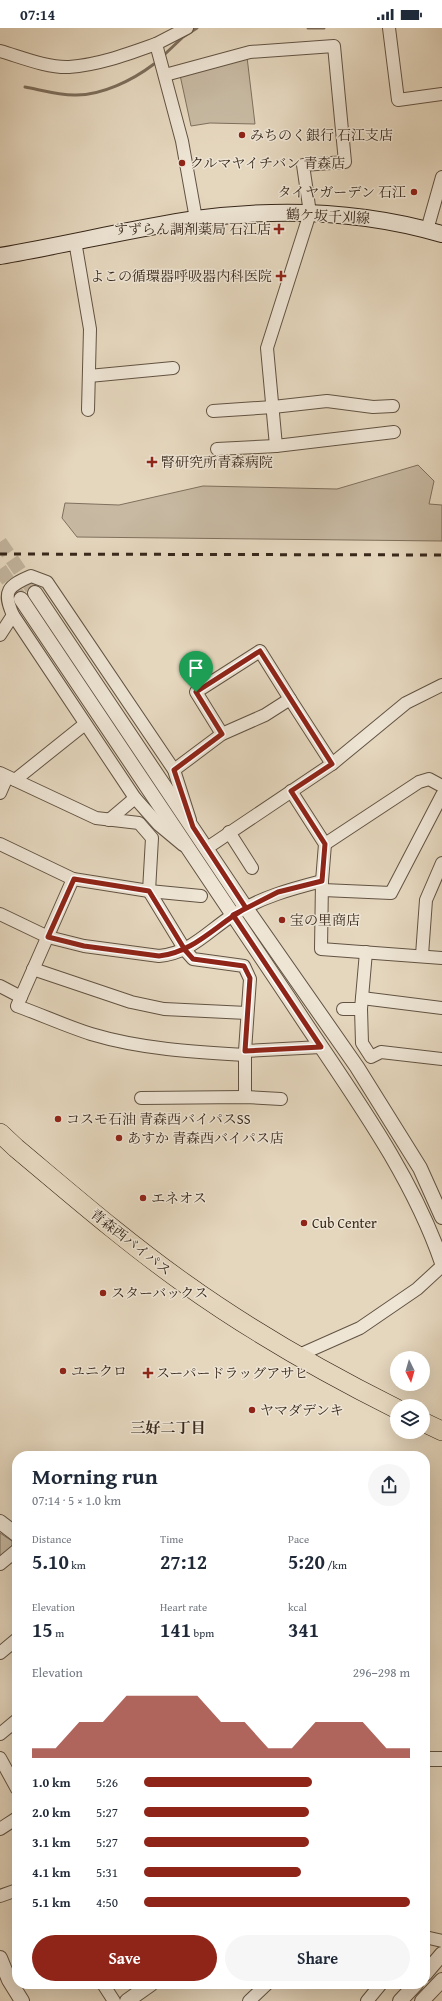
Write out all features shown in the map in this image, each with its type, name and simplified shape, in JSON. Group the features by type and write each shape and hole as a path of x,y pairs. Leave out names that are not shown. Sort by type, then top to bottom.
{"highway":[{"name":"青森西バイパス","path":"0,1133 124,1237 184,1283 297,1356 390,1405"},
{"path":"430,1425 442,1431"}],"main road":[{"name":"鶴ケ坂千刈線","path":"0,256 196,219 225,216 310,213 370,218 435,232"}],"street":[{"path":"0,51 43,63 68,67 101,62 156,44 187,28"},
{"path":"389,28 398,100 442,94"},
{"path":"156,44 182,141 196,219"},
{"path":"165,75 250,52 334,46 345,162 303,165 310,213 267,348 276,446"},
{"path":"435,232 442,177"},
{"path":"75,241 90,328 88,410"},
{"path":"89,376 173,368"},
{"path":"213,411 272,407 326,401 373,407 393,406"},
{"path":"217,449 276,446 394,432"},
{"path":"189,852 159,824 135,798 13,615 7,602 6,595 10,589 31,576 47,582 174,770 193,827"},
{"path":"35,594 246,908 357,1068 420,1168 442,1217"},
{"path":"21,599 321,1047 408,1182 433,1236 442,1265 417,1289 360,1328 297,1356"},
{"path":"0,636 13,615"},
{"path":"222,734 196,692 260,651 332,764"},
{"path":"207,848 332,764 406,703 442,685"},
{"path":"174,770 222,734 265,714 290,699"},
{"path":"0,793 8,777 85,724"},
{"path":"8,777 96,818 139,823 152,838 149,891 185,950 193,959 244,966 250,978 245,1053 245,1097"},
{"path":"325,844 419,782 429,779 442,786"},
{"path":"291,791 325,844 321,949 422,955 442,958"},
{"path":"0,914 48,937 84,946 159,956 170,955 185,950 233,915 278,892 323,885 391,893 442,795"},
{"path":"110,820 135,798"},
{"path":"229,832 252,868"},
{"path":"0,844 74,879 149,891 201,896"},
{"path":"422,955 426,900 441,870"},
{"path":"74,879 17,1006 91,1034 153,1048 245,1053 321,1047"},
{"path":"366,952 361,1004 362,1043 371,1057"},
{"path":"33,969 131,1002 189,1011 247,1013"},
{"path":"0,986 21,997"},
{"path":"343,1009 361,1004 442,1008"},
{"path":"357,1068 371,1057 381,1052 442,1059"},
{"path":"141,1098 245,1097 281,1099"},
{"path":"0,1522 12,1531"},
{"path":"0,1564 12,1554"},
{"path":"0,1653 12,1643"},
{"path":"0,1734 12,1724"},
{"path":"0,1758 12,1779"},
{"path":"430,1759 442,1759"},
{"path":"0,1829 12,1821"},
{"path":"0,1896 12,1892"},
{"path":"430,1939 442,1941"},
{"path":"430,1968 442,1954"},
{"path":"0,1958 12,1976"},
{"path":"422,2001 442,1980"},
{"path":"17,1989 22,2001"},
{"path":"106,1989 114,2001"},
{"path":"127,2001 144,1989"},
{"path":"250,2001 262,1989"},
{"path":"367,2001 377,1989"},
{"path":"400,2001 411,1989"}],"shaded area":[{"path":"247,57 255,124 210,123 191,126 180,75"},
{"path":"418,465 434,481 429,504 442,505 442,541 77,537 62,518 65,503 119,505 203,486 337,489"},
{"path":"0,1533 12,1541 12,1549 0,1558"}],"waterway":[{"path":"165,54 183,37 197,28"},
{"path":"308,28 324,28"},
{"path":"25,87 68,95 84,95 116,86 136,76 154,64"}],"tunnel":[{"path":"0,542 35,593"},
{"path":"0,569 21,599"}],"railway":[{"path":"0,554 442,555"}],"place":[{"name":"みちのく銀行 石江支店","path":"242,135"},
{"name":"クルマヤイチバン 青森店","path":"182,163"},
{"name":"タイヤガーデン 石江","path":"414,192"},
{"name":"すずらん調剤薬局 石江店","path":"279,229"},
{"name":"よこの循環器呼吸器内科医院","path":"281,276"},
{"name":"腎研究所青森病院","path":"152,462"},
{"name":"宝の里商店","path":"282,920"},
{"name":"コスモ石油 青森西バイパスSS","path":"58,1119"},
{"name":"あすか 青森西バイパス店","path":"119,1138"},
{"name":"エネオス","path":"143,1198"},
{"name":"Cub Center","path":"304,1223"},
{"name":"スターバックス","path":"103,1293"},
{"name":"ユニクロ","path":"63,1371"},
{"name":"スーパードラッグアサヒ","path":"148,1373"},
{"name":"ヤマダデンキ","path":"252,1410"}],"district":[{"name":"三好二丁目","path":"168,1427"}],"route":[{"path":"196,692 222,734 174,770 193,827 246,908 233,915 185,950 170,955 159,956 84,946 48,937 74,879 149,891 185,950 193,959 244,966 250,978 245,1051 321,1047 233,915 278,892 322,881 325,844 291,791 332,764 260,651 196,692"}]}
